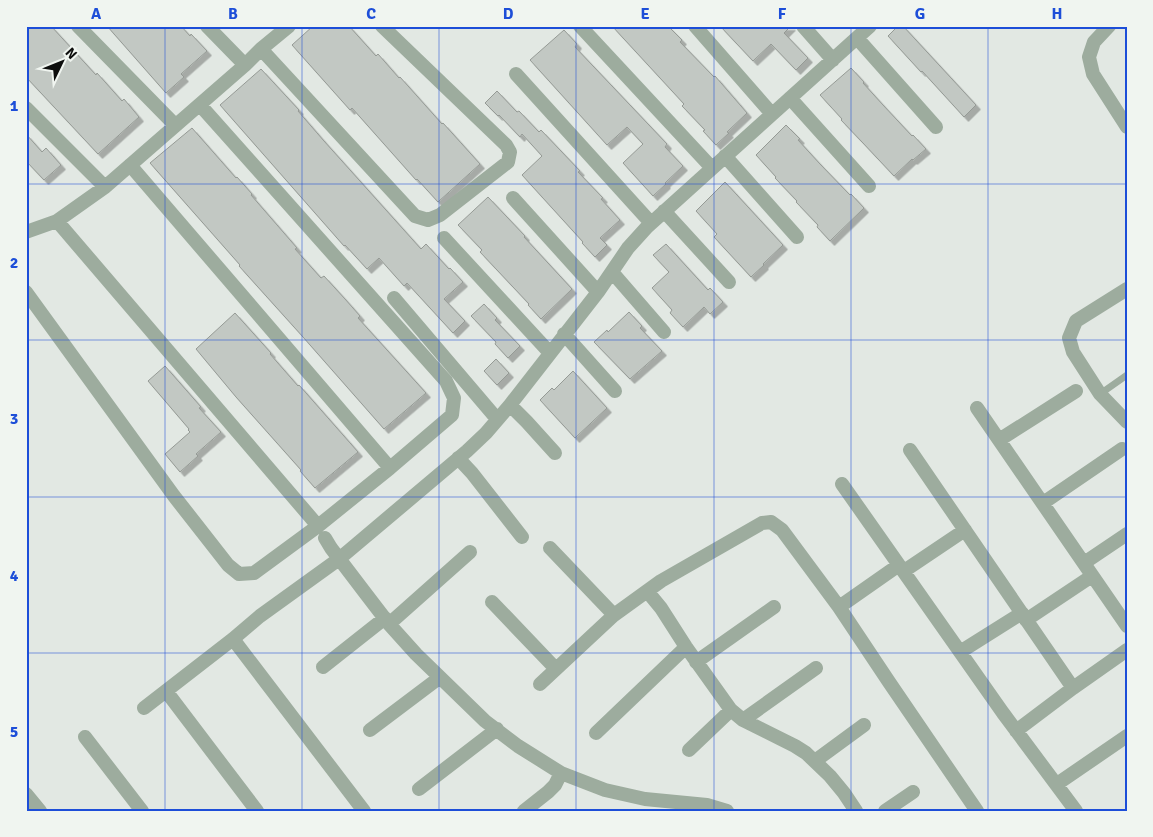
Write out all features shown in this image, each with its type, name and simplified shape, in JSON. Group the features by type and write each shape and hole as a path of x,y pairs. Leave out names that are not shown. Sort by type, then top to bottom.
{"street":[{"path":"78,26 175,125"},
{"path":"207,26 245,65"},
{"path":"26,232 57,221 105,187 261,49 290,26"},
{"path":"261,49 415,216 428,220 440,216 508,162 510,152 506,145 382,26"},
{"path":"580,26 712,168"},
{"path":"695,26 772,114"},
{"path":"803,26 833,60"},
{"path":"144,708 260,616 339,559 486,433 598,292 628,248 651,223 870,26"},
{"path":"1109,26 1094,42 1089,57 1093,74 1127,127"},
{"path":"857,38 936,127"},
{"path":"516,74 651,223"},
{"path":"790,98 869,186"},
{"path":"26,292 174,496 228,565 239,574 254,573 322,532 390,468 452,414 454,398 446,381 200,104"},
{"path":"26,108 105,187"},
{"path":"726,156 797,237"},
{"path":"130,165 390,468"},
{"path":"513,198 598,292"},
{"path":"664,211 729,282"},
{"path":"57,221 322,532 339,559 387,621 439,678 484,720 518,746 560,773 606,790 645,799 707,805 727,811"},
{"path":"444,238 550,353"},
{"path":"612,272 664,332"},
{"path":"1127,289 1076,321 1069,338 1073,352 1100,394 1127,422"},
{"path":"394,298 497,419"},
{"path":"564,334 614,391"},
{"path":"999,440 1076,391"},
{"path":"510,404 555,452"},
{"path":"977,408 1127,626"},
{"path":"1043,503 1122,449"},
{"path":"910,450 1072,688"},
{"path":"458,458 522,537"},
{"path":"842,484 960,652 1076,811"},
{"path":"540,684 614,615 661,581 762,523 771,522 782,530 838,607 977,811"},
{"path":"838,607 965,530"},
{"path":"1084,563 1127,534"},
{"path":"550,548 614,615"},
{"path":"323,667 387,621 470,552"},
{"path":"960,652 1092,576"},
{"path":"647,591 661,608 696,662 731,710 743,720 806,753 830,776 856,811"},
{"path":"492,602 556,669"},
{"path":"696,662 774,607"},
{"path":"232,639 364,811"},
{"path":"596,733 686,647"},
{"path":"1016,730 1127,650"},
{"path":"743,720 816,668"},
{"path":"370,730 439,678"},
{"path":"166,691 258,811"},
{"path":"689,750 731,710"},
{"path":"815,761 864,725"},
{"path":"420,789 497,729"},
{"path":"1057,784 1127,736"},
{"path":"85,737 142,811"},
{"path":"524,811 555,785 560,773"},
{"path":"885,811 913,792"},
{"path":"26,794 40,811"}],"lane":[{"path":"1100,394 1127,375"}],"building":[{"path":"26,26 51,26 122,101 124,99 139,117 98,154 26,77"},
{"path":"107,26 181,26 207,51 181,74 184,77 166,93"},
{"path":"313,26 349,26 376,56 378,54 400,77 480,164 438,202 352,108 350,110 292,45"},
{"path":"612,26 668,26 682,40 680,42 715,76 747,113 716,145 703,131 705,130 682,106 684,104"},
{"path":"720,26 791,26 784,33 808,58 796,70 771,44 753,61"},
{"path":"898,26 903,26 976,105 964,117 888,36"},
{"path":"564,30 577,44 575,47 667,144 665,147 683,166 653,196 623,163 643,144 627,127 607,145 530,60"},
{"path":"851,68 883,105 926,149 894,176 820,95"},
{"path":"261,69 421,249 426,244 463,282 444,299 465,321 453,333 407,283 404,286 379,258 367,269 344,246 220,105"},
{"path":"497,91 539,132 541,130 580,171 578,172 603,198 601,199 620,220 600,238 607,245 595,257 522,175 542,156 522,134 520,137 485,103"},
{"path":"786,125 820,164 864,208 830,241 756,155"},
{"path":"192,128 252,194 297,248 295,249 321,278 324,276 345,299 360,316 358,318 426,393 384,429 150,163"},
{"path":"26,134 42,152 46,148 61,165 44,180 26,161"},
{"path":"725,182 783,245 751,277 714,237 717,234 696,211"},
{"path":"488,197 572,289 541,319 458,225"},
{"path":"666,244 708,290 710,288 723,302 710,314 704,307 683,327 670,313 672,310 652,288 669,272 653,255"},
{"path":"484,304 497,318 495,320 520,346 508,358 495,344 496,342 471,316"},
{"path":"629,312 642,326 640,328 662,351 630,379 594,342 607,330 608,332"},
{"path":"235,313 358,452 315,488 196,349"},
{"path":"496,359 509,373 497,385 484,371"},
{"path":"165,366 221,432 196,454 198,456 180,472 165,454 190,432 189,429 148,381"},
{"path":"573,371 607,408 575,438 540,400 552,388 554,390"}]}
